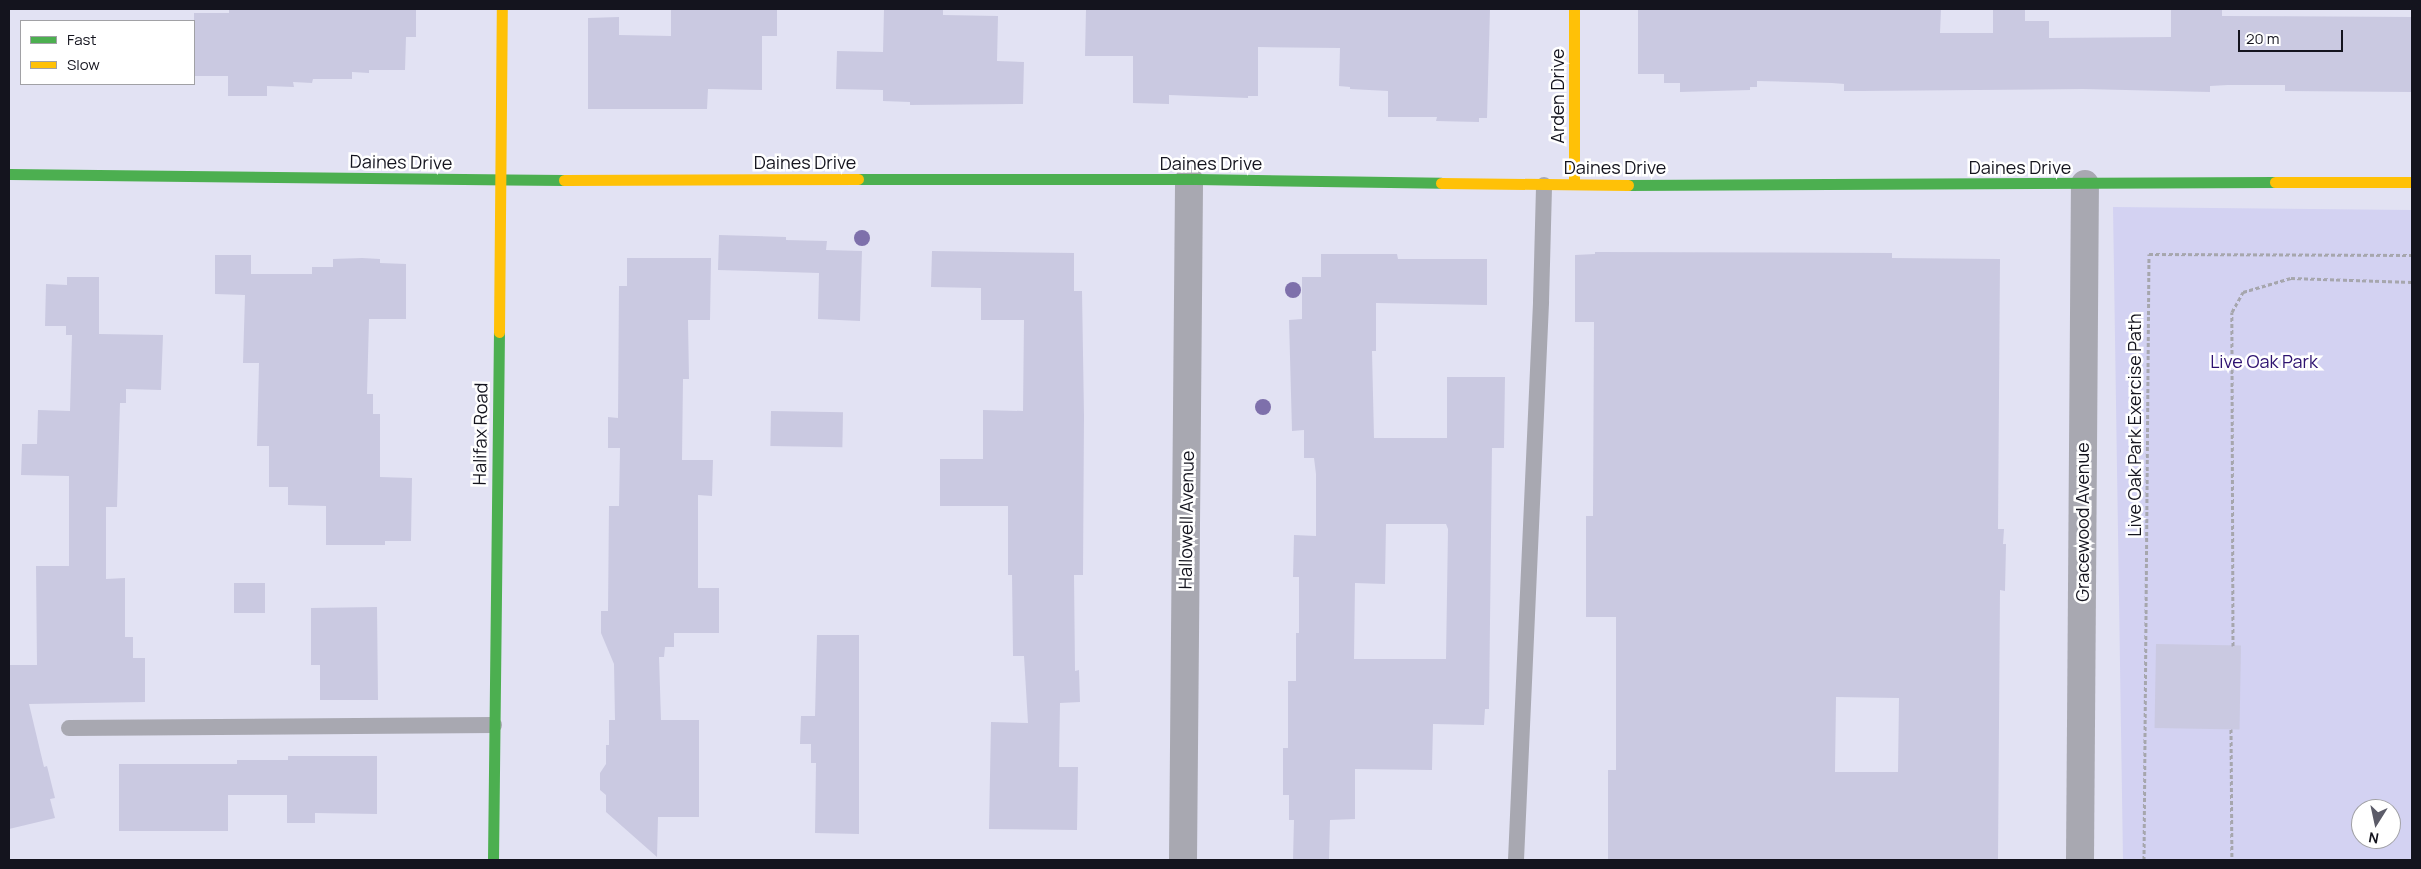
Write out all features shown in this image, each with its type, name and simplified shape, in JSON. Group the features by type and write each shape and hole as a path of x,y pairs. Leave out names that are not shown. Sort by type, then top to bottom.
{"street":[{"name":"Halifax Road","path":"493,860 502,9"},
{"name":"Arden Drive","path":"1574,9 1574,184"},
{"name":"Daines Drive","path":"9,174 500,180 1189,180 1544,185 2412,182"},
{"name":"Hallowell Avenue","path":"1183,860 1189,180"},
{"name":"Gracewood Avenue","path":"2080,860 2085,184"}],"lane":[{"path":"1516,860 1541,312 1544,185"},
{"path":"69,728 494,724"}],"path":[{"name":"Live Oak Park Exercise Path","path":"2144,860 2149,254 2412,255"},
{"path":"2233,646 2232,312 2243,292 2291,278 2412,282"},
{"path":"2231,729 2232,860"}],"green space":[{"name":"Live Oak Park","path":"2113,207 2412,210 2412,860 2123,860"}],"building":[{"path":"229,9 416,9 416,37 406,37 405,70 369,70 369,73 352,72 352,79 313,79 312,83 293,82 294,87 267,86 267,96 228,96 228,76 195,76 194,13 229,13"},
{"path":"671,9 777,9 777,36 762,36 762,90 708,89 707,109 588,109 588,18 619,17 619,35 671,36"},
{"path":"884,9 943,9 943,15 998,16 997,61 1024,62 1023,104 910,105 910,102 883,101 883,90 836,89 837,51 883,52"},
{"path":"1086,9 1490,9 1487,118 1479,118 1479,122 1436,121 1437,117 1388,117 1388,91 1350,89 1350,87 1339,86 1340,48 1258,47 1258,96 1248,96 1248,98 1169,95 1169,104 1133,103 1133,56 1085,56"},
{"path":"1638,9 1941,9 1940,33 1993,33 1993,9 2025,9 2025,21 2049,21 2049,38 2171,37 2171,9 2222,9 2222,16 2412,17 2412,92 2285,91 2285,85 2210,86 2210,92 2083,89 1844,91 1844,84 1757,81 1757,87 1750,87 1750,90 1680,92 1680,83 1664,83 1664,74 1638,74"},
{"path":"719,235 786,237 786,240 827,241 826,250 862,251 860,321 818,319 819,273 718,270"},
{"path":"932,251 1074,253 1074,291 1082,291 1084,416 1083,575 1074,575 1075,671 1079,670 1080,702 1060,703 1059,767 1078,767 1077,830 989,829 991,722 1028,723 1024,656 1013,656 1012,575 1008,575 1008,506 940,506 940,459 983,459 983,410 1023,411 1024,320 981,320 981,288 931,287"},
{"path":"1595,252 1892,253 1892,258 2000,259 1998,529 2004,529 2003,544 2006,544 2005,591 2000,590 1998,860 1608,860 1608,770 1616,770 1616,617 1586,617 1586,516 1593,516 1594,322 1575,322 1575,255 1595,254","holes":["1836,697 1899,698 1898,772 1835,772"]},
{"path":"1321,254 1397,254 1398,259 1487,259 1487,305 1376,303 1376,351 1372,351 1374,438 1447,438 1447,377 1505,377 1504,448 1492,448 1489,709 1485,709 1484,725 1433,724 1432,770 1355,769 1355,819 1330,820 1329,860 1293,860 1294,820 1289,820 1289,795 1283,795 1283,748 1288,748 1288,681 1296,681 1296,633 1299,633 1299,577 1293,577 1294,535 1316,536 1316,474 1314,458 1304,458 1304,430 1292,431 1289,320 1302,319 1302,277 1321,277","holes":["1386,524 1446,524 1448,529 1446,659 1354,659 1355,583 1385,584"]},
{"path":"215,255 251,255 251,274 312,274 312,267 333,267 333,259 380,259 380,263 406,264 406,319 369,319 367,394 373,394 373,414 380,414 380,477 412,478 411,541 385,541 385,545 326,545 326,506 288,505 288,487 269,487 269,446 257,446 259,363 243,363 245,295 215,294"},
{"path":"627,258 711,258 710,320 688,320 689,379 683,379 682,460 713,460 712,496 698,495 698,588 719,588 719,633 674,633 674,647 665,647 664,657 659,657 661,720 699,720 699,817 658,817 657,857 606,812 606,795 600,790 600,773 606,764 606,745 609,745 609,720 615,720 614,664 601,633 601,611 608,611 609,506 619,506 620,448 608,448 608,417 618,418 619,286 627,286"},
{"path":"67,277 99,277 99,334 163,335 161,390 126,389 126,403 120,403 117,507 106,507 106,579 125,578 125,637 133,637 133,658 145,658 145,702 29,704 44,767 47,766 55,798 50,799 55,818 9,829 9,665 37,665 36,566 69,566 69,476 21,475 22,444 37,444 38,410 70,411 72,335 66,335 66,326 45,326 46,284 67,285"},
{"path":"771,411 843,412 842,447 770,446"},
{"path":"234,583 265,583 265,613 234,613"},
{"path":"377,607 378,700 320,700 320,665 311,665 311,608"},
{"path":"817,635 859,635 859,834 815,833 816,763 811,763 811,744 800,744 801,716 815,716"},
{"path":"2156,644 2241,645 2240,729 2155,728"},
{"path":"288,756 377,756 377,814 315,813 315,823 287,823 287,795 228,795 228,831 119,831 119,764 237,764 237,760 288,760"}],"traffic: fast":[{"path":"9,174 564,180"},
{"path":"858,179 1196,179 1441,183"},
{"path":"1628,185 2275,182"},
{"path":"493,860 499,332"}],"traffic: slow":[{"path":"499,332 502,9"},
{"path":"1574,9 1574,184"},
{"path":"564,180 858,179"},
{"path":"2275,182 2412,182"},
{"path":"1441,183 1628,185"}]}
